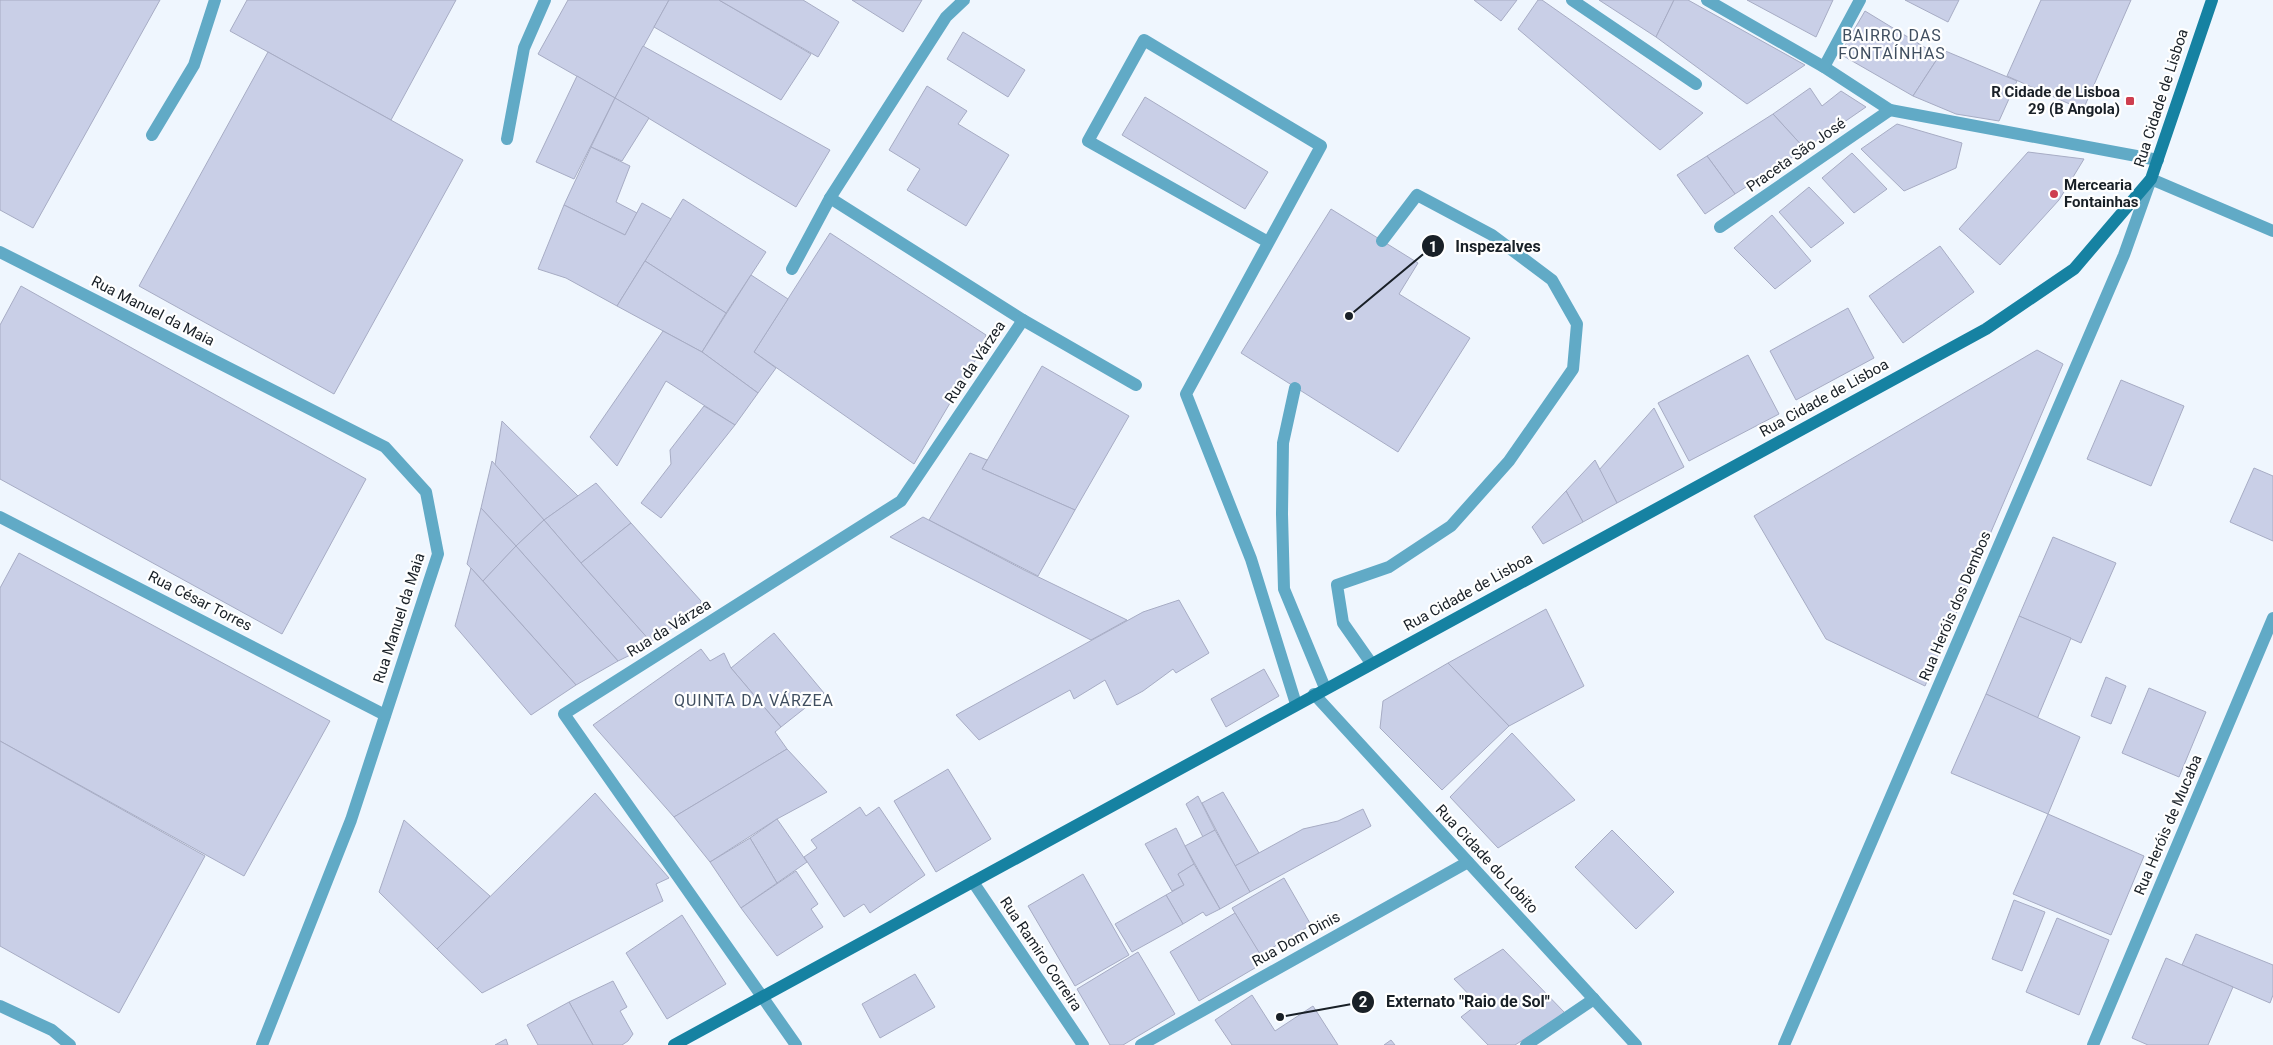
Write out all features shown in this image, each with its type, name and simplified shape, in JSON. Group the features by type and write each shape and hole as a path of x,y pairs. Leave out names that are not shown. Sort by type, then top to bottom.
{"street":[{"path":"152,135 194,65 215,0"},
{"path":"507,139 524,48 545,0"},
{"path":"792,269 830,198 946,17 964,0"},
{"path":"1572,0 1696,84"},
{"path":"1707,0 1824,67 1890,110 2158,160"},
{"path":"1824,67 1860,0"},
{"name":"Rua Cidade de Lisboa","path":"674,1045 764,998 1314,694 1986,329 2074,269 2151,179 2212,0"},
{"path":"1268,242 1088,141 1144,40 1320,146 1186,394 1251,560 1296,704"},
{"name":"Praceta São José","path":"1720,227 1890,110"},
{"path":"2151,179 2273,231"},
{"name":"Rua Heróis dos Dembos","path":"1784,1045 2120,264 2151,179"},
{"path":"1371,663 1343,623 1337,585 1388,567 1451,526 1510,461 1574,369 1577,324 1552,280 1492,235 1417,195 1382,241"},
{"name":"Rua da Várzea","path":"830,198 1023,320 1136,384"},
{"name":"Rua Manuel da Maia","path":"0,253 385,447 426,492 438,554 351,820 262,1045"},
{"name":"Rua da Várzea","path":"764,998 564,714 901,500 1023,320"},
{"path":"1295,388 1283,443 1284,589 1325,688"},
{"name":"Rua César Torres","path":"0,517 385,715"},
{"name":"Rua Heróis de Mucaba","path":"2093,1045 2273,618"},
{"name":"Rua Cidade do Lobito","path":"1314,694 1636,1045"},
{"name":"Rua Dom Dinis","path":"1140,1045 1468,862"},
{"name":"Rua Ramiro Correira","path":"973,882 1082,1045"},
{"path":"764,998 796,1045"},
{"path":"1526,1045 1594,999"},
{"path":"0,1006 52,1030 70,1045"}],"building":[{"path":"0,0 160,0 33,228 0,210"},
{"path":"247,0 456,0 391,120 230,31"},
{"path":"568,0 669,0 615,98 538,54"},
{"path":"669,0 719,0 811,54 781,100 654,27"},
{"path":"719,0 803,0 839,22 818,57"},
{"path":"852,0 922,0 903,32"},
{"path":"1474,0 1517,0 1501,21"},
{"path":"1538,0 1542,0 1703,113 1660,150 1518,29"},
{"path":"1599,0 1674,0 1656,37"},
{"path":"1674,0 1688,0 1805,65 1747,104 1656,37"},
{"path":"1747,0 1833,0 1816,37"},
{"path":"1905,0 1959,0 1948,22"},
{"path":"2041,0 2131,0 2083,110 2007,76"},
{"path":"1865,11 1939,56 1913,96 1840,54"},
{"path":"963,32 1025,70 1008,97 947,59"},
{"path":"643,46 830,150 796,207 615,98"},
{"path":"1943,50 2017,81 1999,121 1956,114 1913,96"},
{"path":"268,52 463,160 334,394 139,286"},
{"path":"577,76 615,98 574,179 536,162"},
{"path":"927,86 967,111 958,124 1009,155 966,226 907,190 920,169 889,150"},
{"path":"1810,88 1822,106 1841,91 1866,107 1805,149 1773,114"},
{"path":"1145,97 1268,172 1245,209 1122,135"},
{"path":"615,98 649,118 622,161 591,147"},
{"path":"1773,114 1805,149 1735,194 1707,156"},
{"path":"1897,124 1962,143 1956,168 1904,191 1861,149"},
{"path":"591,147 630,166 616,202 637,213 625,235 564,205"},
{"path":"2028,152 2084,159 2059,200 2000,265 1959,229"},
{"path":"1852,153 1887,189 1854,213 1822,178"},
{"path":"1707,156 1735,194 1705,214 1677,175"},
{"path":"1809,187 1844,223 1811,248 1779,212"},
{"path":"683,199 766,252 726,313 645,261"},
{"path":"642,203 671,219 617,306 566,278 538,269 564,205 625,235"},
{"path":"1331,209 1418,263 1399,294 1470,338 1398,452 1241,353"},
{"path":"1772,215 1811,261 1775,289 1734,248"},
{"path":"830,233 986,335 982,349 914,464 754,352"},
{"path":"1940,246 1974,292 1903,343 1869,296"},
{"path":"645,261 726,313 702,352 617,306"},
{"path":"751,275 788,299 754,352 776,368 758,393 702,352"},
{"path":"21,286 366,479 282,634 0,479 0,325"},
{"path":"1848,308 1874,358 1796,400 1770,351"},
{"path":"663,331 702,352 758,393 735,425 666,381 617,466 590,437"},
{"path":"2037,350 2063,364 1925,686 1826,639 1754,516"},
{"path":"1748,355 1779,414 1689,461 1658,403"},
{"path":"1042,366 1129,416 1075,510 982,469"},
{"path":"2121,380 2184,406 2151,486 2087,459"},
{"path":"704,406 735,425 661,518 641,503 671,464 670,450"},
{"path":"1654,408 1684,467 1617,503 1599,470"},
{"path":"502,421 578,496 544,520 495,465"},
{"path":"970,453 987,460 982,469 1075,510 1038,576 929,520"},
{"path":"1595,460 1617,503 1583,522 1566,491"},
{"path":"492,461 544,520 516,546 481,508"},
{"path":"2254,468 2273,476 2273,541 2230,522"},
{"path":"596,483 631,523 581,563 544,520"},
{"path":"1566,491 1583,522 1543,544 1532,527"},
{"path":"481,508 516,546 483,581 467,564"},
{"path":"923,517 1024,570 1127,620 1091,640 890,537"},
{"path":"544,520 653,644 618,661 516,546"},
{"path":"631,523 701,601 699,610 651,642 581,563"},
{"path":"2053,537 2116,563 2081,643 2019,616"},
{"path":"516,546 618,661 576,685 483,581"},
{"path":"19,553 330,721 244,876 0,741 0,588"},
{"path":"471,568 576,685 531,715 455,626"},
{"path":"1179,600 1209,653 1176,673 1173,669 1143,691 1117,705 1105,680 1074,699 1070,690 979,740 956,715 1143,612"},
{"path":"1546,609 1584,686 1509,726 1448,663"},
{"path":"2019,616 2071,638 2037,719 1986,694"},
{"path":"774,633 824,693 781,727 731,668"},
{"path":"701,649 710,661 724,653 731,668 781,727 775,732 787,749 674,817 593,725"},
{"path":"1448,663 1509,726 1442,790 1380,728 1383,701"},
{"path":"1264,669 1279,696 1226,727 1211,699"},
{"path":"2106,677 2126,686 2111,724 2091,716"},
{"path":"2149,688 2206,712 2179,777 2122,753"},
{"path":"1986,694 2080,737 2048,814 1951,773"},
{"path":"1512,733 1575,800 1498,848 1450,797"},
{"path":"0,741 205,856 119,1013 0,946"},
{"path":"787,749 827,792 777,819 710,862 674,817"},
{"path":"948,769 991,839 936,872 894,801"},
{"path":"1223,792 1259,853 1235,866 1202,803"},
{"path":"595,793 669,878 656,884 663,901 482,993 437,949"},
{"path":"1198,796 1215,830 1203,837 1186,804"},
{"path":"860,807 866,816 879,807 925,875 870,913 864,904 844,917 804,857 817,848 811,840"},
{"path":"1363,809 1371,826 1250,892 1235,866 1303,829 1338,821"},
{"path":"2048,814 2144,856 2111,935 2013,894"},
{"path":"777,819 807,862 777,883 750,838"},
{"path":"404,820 490,896 437,949 379,892"},
{"path":"1176,828 1194,864 1178,874 1184,885 1172,891 1145,844"},
{"path":"1215,830 1250,892 1220,909 1185,846"},
{"path":"1612,830 1674,892 1636,929 1575,867"},
{"path":"750,838 777,883 741,908 710,862"},
{"path":"1194,864 1220,909 1206,916 1203,912 1183,924 1166,895 1184,885 1178,874"},
{"path":"796,871 818,904 811,909 823,927 777,956 741,908"},
{"path":"1083,874 1129,955 1075,986 1028,906"},
{"path":"1284,878 1311,925 1260,955 1232,908"},
{"path":"1166,895 1183,924 1132,952 1115,924"},
{"path":"2014,900 2045,912 2022,971 1992,959"},
{"path":"1235,913 1265,962 1199,1001 1170,952"},
{"path":"682,915 726,984 667,1019 626,953"},
{"path":"2057,918 2109,940 2079,1015 2026,992"},
{"path":"2196,934 2273,965 2273,995 2270,1003 2182,965"},
{"path":"1503,949 1565,1013 1515,1045 1488,1045 1461,1017 1478,1004 1454,979"},
{"path":"1138,952 1175,1014 1123,1045 1110,1045 1077,989"},
{"path":"2166,958 2233,987 2208,1045 2148,1045 2132,1038"},
{"path":"915,974 935,1007 880,1038 862,1004"},
{"path":"613,981 627,1007 620,1011 633,1034 622,1045 593,1045 569,1002"},
{"path":"1252,995 1275,1031 1313,1006 1338,1045 1232,1045 1215,1020"},
{"path":"569,1002 593,1045 538,1045 527,1025"},
{"path":"506,1039 508,1045 495,1045"},
{"path":"1391,1040 1395,1045 1384,1045"}],"place":[{"name":"R Cidade de Lisboa 29 (B Angola)","path":"2130,101"},
{"name":"Mercearia Fontainhas","path":"2054,194"},
{"name":"Inspezalves","path":"1349,316"},
{"name":"Externato \"Raio de Sol\"","path":"1280,1017"}],"district":[{"name":"BAIRRO DAS FONTAÍNHAS","path":"1892,44"},
{"name":"QUINTA DA VÁRZEA","path":"754,700"}]}
